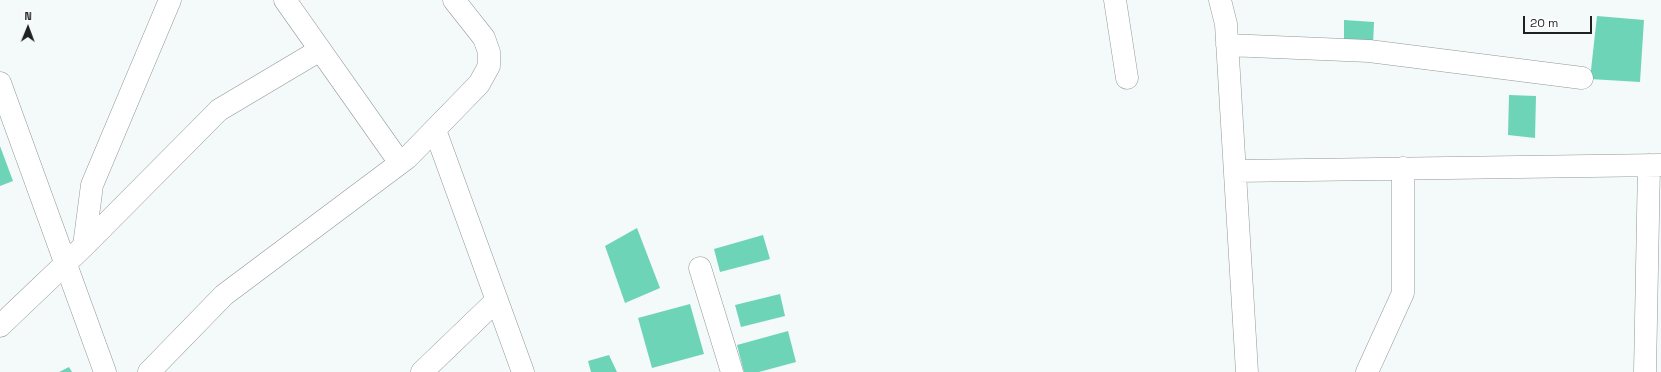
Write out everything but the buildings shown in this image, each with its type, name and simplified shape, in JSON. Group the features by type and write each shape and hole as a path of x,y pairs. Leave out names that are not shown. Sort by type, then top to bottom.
{"street":[{"path":"84,246 92,185 170,0"},
{"path":"285,0 400,163"},
{"path":"149,372 224,295 418,149 480,84 489,66 489,52 484,38 454,0"},
{"path":"1115,0 1127,78"},
{"path":"1220,0 1226,24 1247,372"},
{"path":"1227,45 1369,51 1582,78"},
{"path":"0,326 66,264 219,110 320,50"},
{"path":"0,83 105,372"},
{"path":"435,130 523,372"},
{"path":"1235,171 1655,165 1645,372"},
{"path":"1367,372 1403,293 1404,168"},
{"path":"700,268 732,372"},
{"path":"422,372 497,300"}]}
